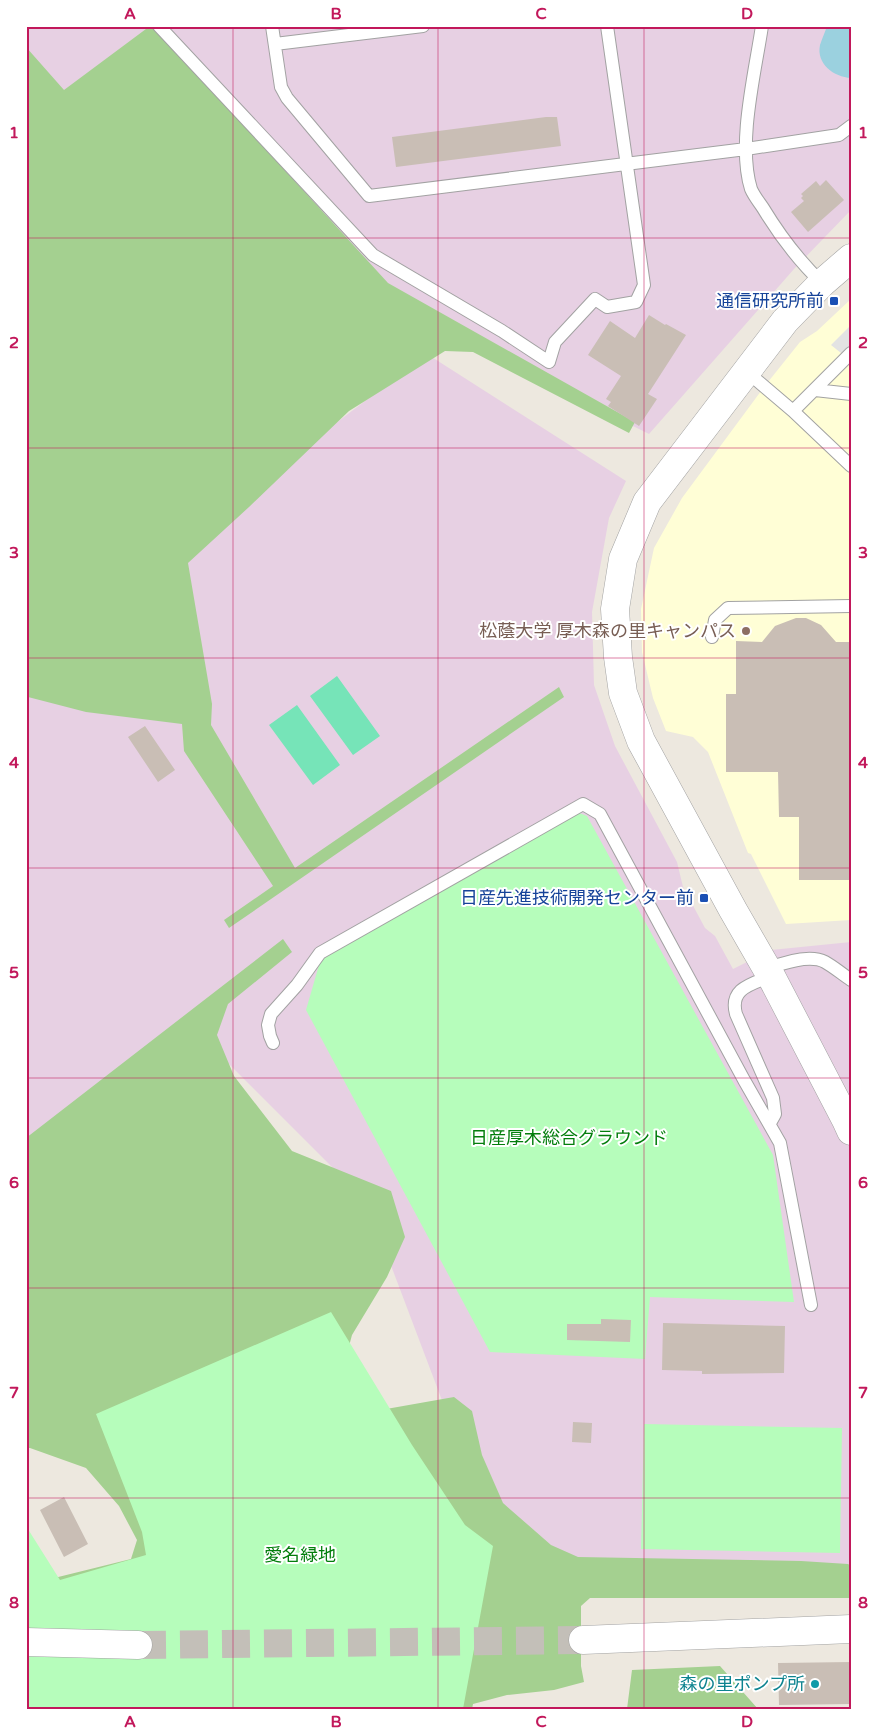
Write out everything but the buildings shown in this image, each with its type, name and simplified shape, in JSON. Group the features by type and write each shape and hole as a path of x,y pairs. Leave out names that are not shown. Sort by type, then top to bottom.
{"street":[{"path":"851,258 822,283 785,321 647,502 623,559 615,609 618,657 624,693 640,741 728,902 769,972 851,1131"},
{"path":"584,1640 851,1629"},
{"path":"26,1642 138,1646"}],"lane":[{"path":"159,26 373,255 502,330 549,362 555,342 595,299 607,307 636,302 644,285 607,26"},
{"path":"272,26 281,87 287,98 369,196 746,149 839,135 851,126"},
{"path":"275,44 423,26"},
{"path":"762,26 747,120 746,149 752,190 774,226 804,265 822,283"},
{"path":"793,411 851,353"},
{"path":"746,371 793,411 851,466"},
{"path":"814,390 851,394"},
{"path":"712,637 714,620 728,608 851,606"},
{"path":"273,1043 268,1025 271,1014 297,985 320,952 582,804 600,814 780,1143 811,1305"},
{"path":"770,1123 775,1114 773,1098 736,1014 733,1005 734,999 739,992 782,963 806,959 824,961 851,980"}],"shaded area":[{"path":"26,26 851,26 851,210 794,269 649,434 376,298 66,105 26,60"},
{"name":"松蔭大学 厚木森の里キャンパス","path":"851,299 851,920 786,924 751,854 748,853 708,752 693,737 666,731 653,698 642,652 641,609 654,548 682,498 764,387 800,342 817,331"},
{"path":"851,325 851,358 831,345"},
{"path":"427,354 626,481 609,518 592,612 594,685 615,746 677,862 683,887 705,928 715,936 733,969 771,950 851,942 851,1585 569,1573 485,1514 367,1202 199,1034 26,1156 26,658"}],"green space":[{"path":"150,26 153,26 388,283 635,422 629,433 473,352 445,351 349,411 188,563 212,704 211,725 295,868 559,687 564,697 229,928 224,920 273,886 184,751 182,724 86,712 26,695 26,47 64,90"},
{"path":"337,676 380,736 353,755 310,696"},
{"path":"297,705 340,765 313,785 269,725"},
{"name":"日産厚木総合グラウンド","path":"574,811 587,816 773,1155 794,1302 650,1297 645,1359 490,1352 306,1010 321,958"},
{"path":"283,939 292,952 228,1004 217,1035 234,1076 292,1151 391,1191 405,1237 387,1277 352,1335 338,1387 358,1414 454,1397 472,1411 482,1455 503,1503 551,1545 578,1557 801,1561 848,1564 851,1566 851,1598 590,1598 581,1606 581,1666 584,1682 554,1690 507,1695 473,1704 472,1709 26,1709 26,1660 38,1582 131,1559 137,1540 119,1506 86,1468 26,1448 26,1138"},
{"name":"愛名緑地","path":"331,1312 412,1445 465,1525 493,1546 463,1709 26,1709 26,1526 60,1580 146,1555 142,1532 96,1414"},
{"path":"644,1424 842,1428 840,1553 641,1549"},
{"path":"720,1666 758,1709 627,1709 632,1670"}],"water":[{"path":"827,26 851,26 851,78 833,72 824,64 821,58 819,52 820,45"}],"tunnel":[{"path":"138,1645 583,1640"}],"place":[{"name":"通信研究所前","path":"834,301"},
{"name":"松蔭大学 厚木森の里キャンパス","path":"746,631"},
{"name":"日産先進技術開発センター前","path":"704,898"},
{"name":"森の里ポンプ所","path":"815,1684"}]}
